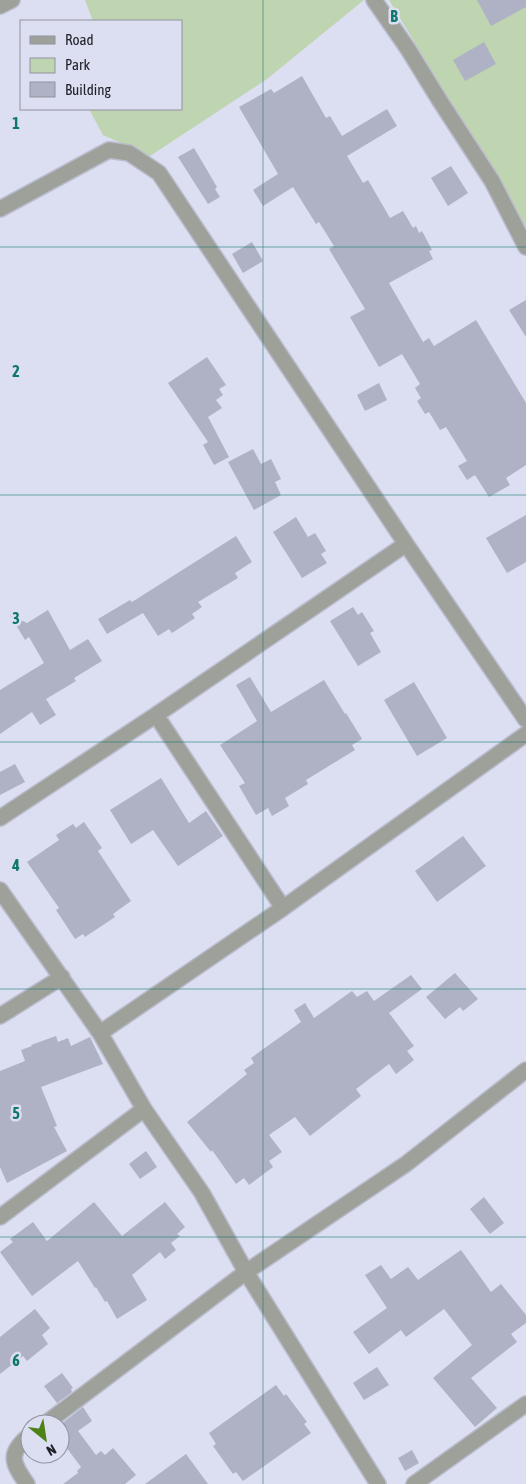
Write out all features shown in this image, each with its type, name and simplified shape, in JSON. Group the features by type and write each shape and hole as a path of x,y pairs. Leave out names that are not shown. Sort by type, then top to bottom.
{"street":[{"path":"0,6 12,0"},
{"path":"374,0 408,49 492,181 526,246"},
{"path":"0,209 109,150 129,153 159,173 406,544 526,720"},
{"path":"0,818 156,715 406,544"},
{"path":"156,715 283,908"},
{"path":"100,1033 283,908 526,734"},
{"path":"0,890 100,1033 144,1109 202,1192 246,1272 378,1484"},
{"path":"0,1016 62,977"},
{"path":"58,1414 246,1272 406,1164 526,1070"},
{"path":"0,1217 144,1109"},
{"path":"414,1484 526,1404"},
{"path":"20,1444 15,1450 14,1463 27,1484"}],"green space":[{"path":"85,0 364,0 267,79 150,156 103,135 90,110 182,110 182,20 93,20"},
{"path":"389,0 526,0 526,227"}],"building":[{"path":"477,0 526,0 526,7 491,26"},
{"path":"484,42 496,64 465,81 453,60"},
{"path":"302,76 326,118 330,116 342,136 387,109 397,126 347,156 363,183 368,180 390,218 403,211 413,228 416,226 419,233 422,231 432,250 429,251 433,259 389,283 423,342 429,338 434,346 476,320 526,403 526,465 506,478 510,485 489,497 475,475 467,480 458,466 467,461 446,427 440,430 429,412 425,414 417,401 421,398 415,388 420,384 402,354 379,367 350,317 365,309 329,249 334,246 319,222 316,224 293,187 263,206 253,190 278,174 239,107 271,89 274,93"},
{"path":"194,148 217,187 215,189 220,197 208,204 178,157"},
{"path":"451,166 468,193 448,206 431,178"},
{"path":"252,242 263,261 243,273 232,254"},
{"path":"526,300 526,337 509,310"},
{"path":"207,357 226,385 219,389 223,395 216,400 222,408 208,417 229,457 214,465 203,445 208,442 168,383"},
{"path":"379,383 387,400 365,411 357,395"},
{"path":"253,449 261,464 271,459 281,479 275,482 281,495 254,510 228,462"},
{"path":"526,515 526,562 507,573 486,538"},
{"path":"296,517 308,537 315,533 326,551 321,554 327,563 302,578 273,532"},
{"path":"236,536 252,562 235,573 238,578 198,602 202,607 192,614 195,618 172,633 169,629 158,636 143,613 107,634 98,619 130,600 132,602"},
{"path":"353,607 358,615 362,612 374,631 370,633 381,652 358,666 330,621"},
{"path":"48,610 70,650 88,639 102,661 74,678 76,681 46,699 56,715 40,725 32,712 0,734 0,690 44,663 29,637 25,640 10,615 27,623"},
{"path":"250,677 271,712 324,680 362,739 352,745 355,750 306,780 308,784 285,798 289,806 272,816 268,808 256,815 239,786 245,783 220,745 257,721 236,685"},
{"path":"414,682 447,738 417,756 384,700"},
{"path":"15,764 25,782 0,795 0,772"},
{"path":"161,778 189,823 206,811 223,836 178,866 153,830 131,844 110,810"},
{"path":"84,822 102,848 98,851 131,901 113,914 115,917 85,937 83,934 75,939 56,910 59,908 27,862 59,840 56,835 73,824 76,828"},
{"path":"463,836 486,866 437,902 415,871"},
{"path":"455,973 478,999 463,1011 460,1007 445,1019 426,997"},
{"path":"411,975 422,989 389,1013 414,1046 407,1051 414,1060 396,1074 389,1064 356,1089 361,1096 310,1136 295,1117 269,1135 282,1152 269,1161 273,1167 249,1185 244,1178 236,1184 212,1150 211,1152 187,1122 247,1074 244,1070 254,1063 251,1058 301,1022 294,1010 305,1003 314,1018 352,991 357,997 367,991 374,1001"},
{"path":"56,1036 58,1042 68,1038 71,1046 90,1037 103,1064 41,1087 57,1126 54,1127 67,1151 7,1183 0,1167 0,1071 25,1061 21,1050"},
{"path":"146,1151 157,1167 140,1179 129,1164"},
{"path":"484,1197 504,1223 490,1234 470,1209"},
{"path":"94,1202 122,1236 165,1202 185,1227 177,1234 180,1236 171,1243 176,1250 165,1259 160,1252 132,1275 147,1300 117,1319 107,1301 105,1302 78,1261 32,1296 0,1252 13,1242 10,1239 33,1222 47,1241"},
{"path":"461,1250 491,1292 501,1284 526,1315 526,1323 511,1334 517,1342 471,1378 497,1408 475,1427 433,1378 472,1345 444,1309 406,1337 401,1330 369,1354 353,1332 387,1308 365,1275 381,1265 391,1279 408,1267 418,1280"},
{"path":"35,1309 50,1328 42,1335 48,1344 27,1361 23,1356 0,1374 0,1337"},
{"path":"377,1367 389,1385 364,1400 353,1383"},
{"path":"62,1373 73,1388 71,1389 72,1392 57,1403 44,1386"},
{"path":"276,1385 284,1396 286,1394 307,1422 304,1424 311,1433 243,1481 236,1472 233,1474 213,1446 216,1444 209,1433"},
{"path":"83,1407 92,1421 78,1431 96,1455 101,1451 105,1455 113,1448 136,1475 125,1484 63,1484 78,1473 77,1471 81,1467 70,1452 70,1417"},
{"path":"412,1450 419,1463 405,1471 398,1458"},
{"path":"186,1454 208,1484 145,1484"}]}
